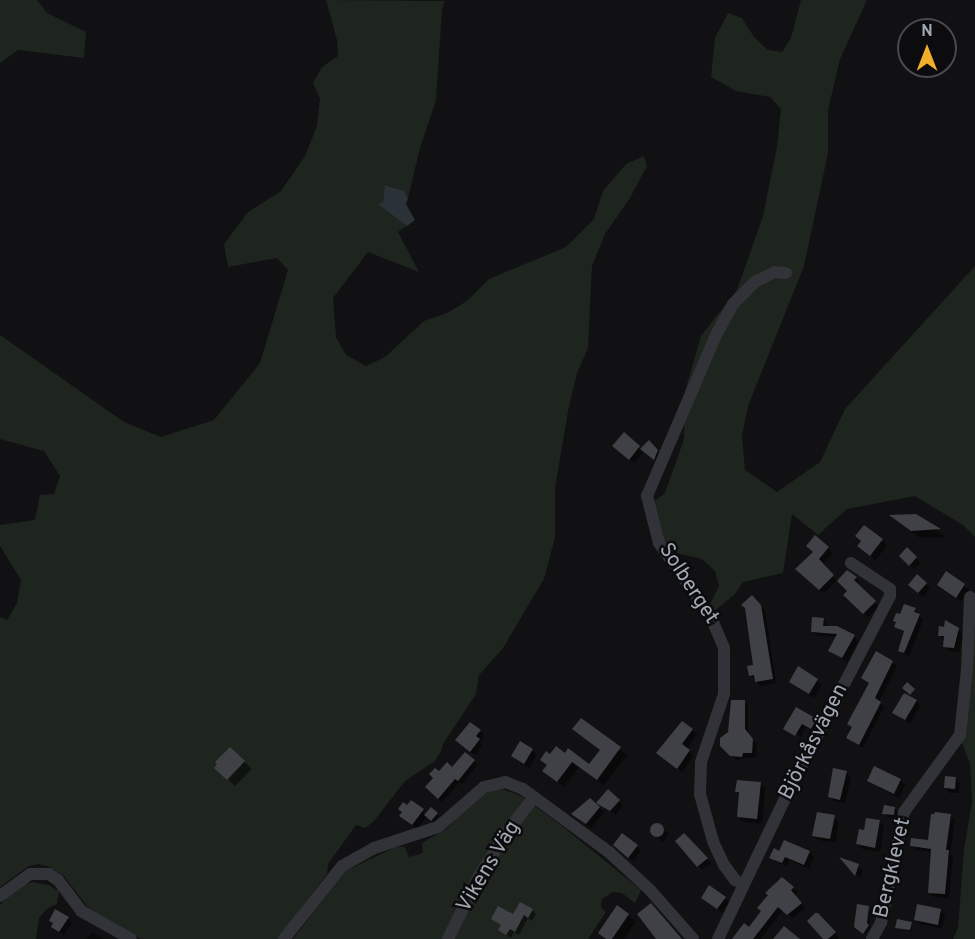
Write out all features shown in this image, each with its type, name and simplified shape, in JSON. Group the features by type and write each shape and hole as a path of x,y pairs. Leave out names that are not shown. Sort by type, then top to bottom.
{"street":[{"name":"Solberget","path":"743,884 735,880 724,865 713,841 700,794 700,762 724,694 724,648 710,615 659,543 648,496 717,333 733,304 755,282 775,272 786,273"},
{"name":"Björkåsvägen","path":"718,939 743,884 890,596 890,589 861,567 851,563"},
{"name":"Bergklevet","path":"872,939 881,923 904,812 960,735 967,670 970,597"},
{"path":"284,939 331,876 374,848 438,827 471,797 496,782 515,784 635,874 693,939"},
{"name":"Vikens Väg","path":"447,939 480,874 510,828 534,797"},
{"path":"0,896 30,874 49,874 58,880 81,911 131,939"}],"shaded area":[{"path":"0,0 37,0 47,13 86,32 84,58 18,50 0,63"},
{"path":"326,0 445,1 442,9 436,100 420,148 408,198 404,191 386,185 383,202 379,204 407,226 398,232 419,272 368,252 333,298 336,337 346,355 366,366 385,357 424,321 447,313 467,301 489,279 566,247 594,219 603,191 626,164 644,156 647,166 630,198 605,234 592,266 588,348 577,373 569,406 555,488 555,537 544,579 503,648 479,675 476,694 443,744 435,761 405,781 374,821 365,828 356,825 328,864 327,874 278,939 141,939 93,914 64,876 50,867 38,864 29,866 0,887 0,617 7,620 17,603 21,580 0,546 0,525 35,520 40,495 54,494 60,476 44,451 0,439 0,335 124,422 161,437 214,420 260,363 288,270 277,258 228,267 224,244 248,212 281,191 305,156 317,126 320,99 313,83 322,67 338,56 337,40"},
{"path":"801,0 867,0 840,59 828,110 828,153 804,266 748,406 742,436 745,470 777,492 820,462 845,409 975,266 975,537 963,525 915,496 847,509 818,535 792,514 783,573 743,582 734,595 712,613 710,604 719,586 715,571 702,559 673,552 663,538 652,503 665,493 684,439 685,391 701,336 737,290 763,216 777,147 781,109 770,97 736,91 711,77 715,38 728,13 742,18 754,37 768,50 782,52 791,38"},
{"path":"385,185 404,191 408,198 406,204 415,220 407,226 378,204 383,202"},
{"path":"975,590 975,939 953,939 958,928 964,850 972,802 970,764 961,740"},
{"path":"502,789 521,796 641,890 635,903 622,893 613,892 602,899 601,907 606,912 588,939 293,939 345,871 396,847 405,847 409,857 423,853 422,843 446,829 475,801 491,790"},
{"path":"33,882 48,885 59,891 57,904 48,908 39,918 36,939 0,939 0,905 18,887"}],"building":[{"path":"624,432 640,446 629,460 612,446"},
{"path":"649,440 658,450 654,460 640,449"},
{"path":"916,514 941,529 911,531 889,515"},
{"path":"864,525 883,539 870,556 857,546 861,541 855,536"},
{"path":"815,535 829,547 819,559 834,575 819,590 795,569 813,552 806,546"},
{"path":"907,547 917,557 909,566 899,556"},
{"path":"847,570 857,577 854,580 876,601 863,614 843,595 847,591 837,581"},
{"path":"946,571 965,584 956,598 937,585"},
{"path":"917,574 927,583 918,593 908,585"},
{"path":"752,595 761,605 773,679 755,682 754,675 749,676 747,666 753,665 745,608 741,605"},
{"path":"904,604 916,608 914,612 920,614 904,653 898,651 904,631 894,627 896,622 893,621 896,613 900,614"},
{"path":"812,617 824,618 823,626 837,626 855,635 842,658 828,651 837,634 811,632"},
{"path":"945,620 959,628 954,648 943,647 944,636 938,636 939,626 944,627"},
{"path":"876,651 893,661 875,698 881,702 859,745 846,738 852,727 847,724 869,683 861,678"},
{"path":"798,666 818,679 809,694 789,682"},
{"path":"907,682 915,689 910,695 902,688"},
{"path":"904,693 917,700 905,720 892,713"},
{"path":"731,700 745,700 745,729 753,739 752,753 743,753 742,757 730,756 720,746 720,738 728,732"},
{"path":"796,707 817,719 811,729 802,724 795,736 783,729"},
{"path":"581,718 621,747 597,780 572,762 557,782 542,771 547,765 540,760 546,751 550,754 556,746 565,753 568,748 589,764 600,750 572,729"},
{"path":"682,721 693,729 682,744 690,750 677,769 656,753"},
{"path":"470,722 481,730 476,736 480,739 470,752 455,740"},
{"path":"520,741 533,749 524,764 511,756"},
{"path":"230,747 245,761 227,780 214,768 217,764 215,762"},
{"path":"465,752 475,760 458,781 455,779 438,799 425,787 433,778 429,774 435,768 439,771 447,762 452,767"},
{"path":"874,766 901,779 894,794 867,781"},
{"path":"833,768 847,771 840,800 828,797"},
{"path":"945,776 956,777 955,789 944,788"},
{"path":"737,780 761,782 757,819 737,817 739,792 735,792"},
{"path":"608,789 620,800 610,811 596,803"},
{"path":"590,798 600,807 586,824 571,814"},
{"path":"411,800 424,809 412,825 399,816 402,812 398,809 403,802 407,805"},
{"path":"884,805 895,807 894,815 882,814"},
{"path":"431,807 438,813 431,821 424,815"},
{"path":"817,812 835,815 830,839 812,836"},
{"path":"935,812 951,814 946,850 949,850 945,894 928,893 931,849 910,846 911,838 928,840 931,814"},
{"path":"866,818 880,820 875,848 856,844 859,829 864,830"},
{"path":"657,823 662,825 664,830 662,835 657,837 652,835 650,830 652,825"},
{"path":"622,833 638,845 628,858 613,845"},
{"path":"684,833 708,858 697,867 675,841"},
{"path":"784,840 810,851 804,865 785,857 782,863 769,858 774,848 779,851"},
{"path":"839,857 859,864 855,876"},
{"path":"782,877 794,887 791,890 802,903 787,915 778,907 753,939 732,939 744,923 749,927 761,911 757,908 768,895 765,893"},
{"path":"709,885 726,897 717,909 701,898"},
{"path":"520,902 533,909 528,918 524,915 515,932 510,929 506,935 498,930 501,925 491,919 498,906 513,914"},
{"path":"651,903 682,939 656,939 637,914"},
{"path":"857,904 869,906 867,923 869,925 863,934 854,927"},
{"path":"917,904 941,909 938,925 914,920"},
{"path":"617,905 629,914 612,939 606,939 598,933"},
{"path":"55,909 69,917 59,932 51,927 53,923 49,921"},
{"path":"818,913 836,932 828,939 823,939 807,921"},
{"path":"897,919 912,922 910,930 895,928"},
{"path":"784,926 800,939 773,939"}]}
